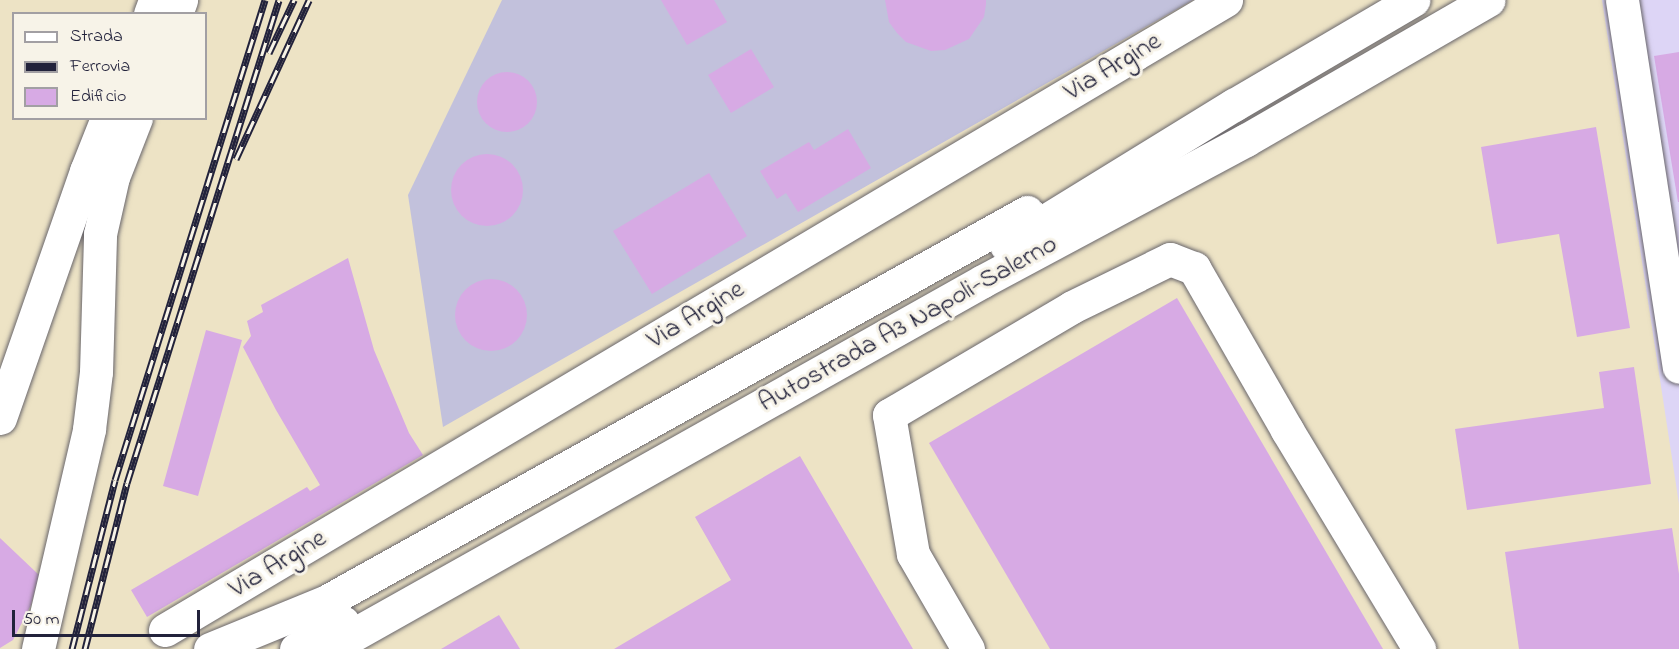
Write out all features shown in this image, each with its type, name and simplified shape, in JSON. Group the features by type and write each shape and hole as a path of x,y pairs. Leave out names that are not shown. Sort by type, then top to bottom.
{"main road":[{"name":"Via Argine","path":"165,630 1226,0"},
{"name":"Autostrada A3 Napoli-Salerno","path":"296,649 974,265 1234,105 1413,0"},
{"name":"Autostrada A3 Napoli-Salerno","path":"328,649 983,281 1246,140 1488,0"},
{"path":"1622,0 1679,367"},
{"path":"210,649 327,601 964,245 1234,105"},
{"path":"0,418 86,171 106,120"},
{"path":"38,649 89,429 96,372 100,234 113,177 135,120"},
{"path":"369,649 993,299 1246,140"},
{"path":"968,649 913,554 889,415 1072,307 1170,259 1194,268 1287,430 1419,649"}],"shaded area":[{"path":"502,0 1193,0 443,427 408,195"},
{"path":"1602,0 1679,0 1679,504"}],"building":[{"path":"661,0 714,0 727,22 687,45"},
{"path":"885,0 986,0 986,4 984,17 969,39 945,50 931,51 906,42 897,33 889,22"},
{"path":"751,49 774,87 731,113 708,75"},
{"path":"1679,52 1679,202 1678,202 1654,56"},
{"path":"507,72 524,77 532,85 537,102 532,119 524,127 507,132 490,127 482,119 477,102 482,85 490,77"},
{"path":"1596,127 1630,328 1577,337 1559,234 1497,244 1481,147"},
{"path":"848,129 871,168 798,212 786,193 777,199 760,171 809,142 814,150"},
{"path":"487,154 507,160 517,170 523,190 517,210 507,220 487,226 467,220 457,210 451,190 457,170 467,160"},
{"path":"709,173 747,236 652,294 613,231"},
{"path":"348,258 374,350 409,433 423,455 147,617 131,590 307,487 310,491 320,485 276,410 243,347 251,336 247,321 263,312 261,305"},
{"path":"491,279 511,285 521,295 527,315 521,335 511,345 491,351 471,345 461,335 455,315 461,295 471,285"},
{"path":"1177,298 1383,649 1050,649 929,443"},
{"path":"206,330 242,340 198,496 163,486"},
{"path":"1634,367 1651,484 1467,510 1455,429 1604,408 1599,372"},
{"path":"800,456 913,649 614,649 731,580 695,517"},
{"path":"1672,528 1679,574 1679,649 1519,649 1505,552"},
{"path":"0,538 39,575 31,605 13,640 0,648"},
{"path":"499,615 520,649 441,649"}],"railway":[{"path":"72,649 115,480 265,0"},
{"path":"85,649 127,483 279,0"},
{"path":"269,53 294,0"},
{"path":"236,159 309,0"}]}
